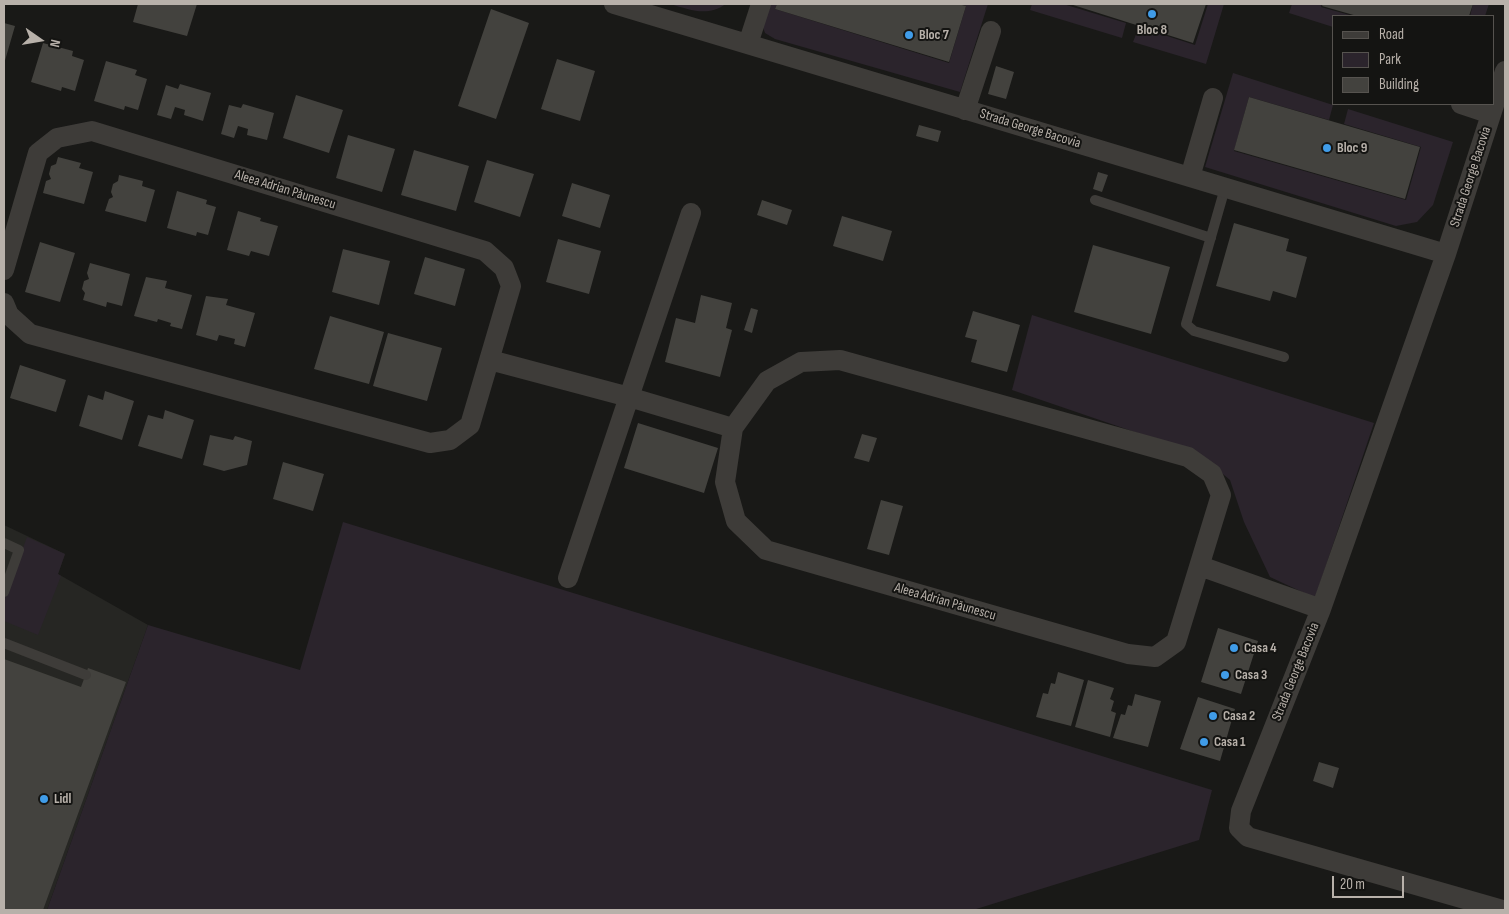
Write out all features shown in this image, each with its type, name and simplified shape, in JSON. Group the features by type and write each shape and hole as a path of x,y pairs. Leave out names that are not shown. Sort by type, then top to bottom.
{"street":[{"name":"Strada George Bacovia","path":"614,4 1446,254"},
{"path":"748,44 762,4"},
{"path":"965,110 991,31"},
{"name":"Strada George Bacovia","path":"1494,105 1505,71"},
{"path":"1190,177 1214,98"},
{"path":"1464,105 1491,114"},
{"name":"Strada George Bacovia","path":"1494,105 1446,254 1321,608 1241,811 1239,828 1248,837 1503,910"},
{"name":"Aleea Adrian Păunescu","path":"4,270 11,219 38,154 57,138 92,131 485,251 504,268 511,286 470,425 450,440 430,443 30,334 9,315 4,303"},
{"path":"568,578 691,212"},
{"path":"490,360 629,396 733,428"},
{"name":"Aleea Adrian Păunescu","path":"840,360 1188,457 1212,474 1221,495 1176,642 1155,656 1128,654 766,550 736,521 724,482 733,428 767,381 801,362 840,360"},
{"path":"1200,566 1321,608"}],"lane":[{"path":"1225,188 1186,324 1194,331 1284,357"},
{"path":"1095,200 1211,238"},
{"path":"4,543 19,550 4,592"},
{"path":"4,643 86,674"}],"shaded area":[{"path":"4,525 65,554 58,574 148,625 47,910 4,910"}],"green space":[{"path":"670,4 726,4 712,10 699,11"},
{"path":"765,4 777,4 775,9 949,63 966,6 960,4 988,4 960,92 775,39 765,33 760,19"},
{"path":"1032,4 1063,4 1126,23 1122,38 1030,10"},
{"path":"1208,4 1224,4 1206,64 1133,42 1139,27 1195,45"},
{"path":"1292,4 1322,4 1321,7 1349,15 1332,15 1332,27 1289,13"},
{"path":"1473,4 1489,4 1485,15 1470,15"},
{"path":"1233,73 1333,105 1329,120 1249,97 1234,151 1406,200 1421,147 1344,124 1348,109 1453,142 1433,205 1417,222 1396,226 1205,167"},
{"path":"1032,315 1374,423 1315,598 1270,577 1244,522 1230,480 1199,454 1012,390"},
{"path":"343,522 1212,790 1199,840 973,910 47,910 148,625 300,670"},
{"path":"27,537 65,554 58,574 61,576 38,635 4,621 4,600"}],"building":[{"path":"138,4 197,4 187,36 133,22"},
{"name":"Bloc 7","path":"777,4 958,4 966,6 949,62 775,9"},
{"name":"Bloc 8","path":"1070,4 1206,4 1193,43"},
{"path":"1323,4 1473,4 1469,15 1354,15 1322,6"},
{"path":"491,9 529,23 496,119 458,106"},
{"path":"4,23 15,26 4,64"},
{"path":"43,43 73,51 72,56 84,60 75,91 62,87 61,91 31,82"},
{"path":"557,59 595,71 580,121 541,109"},
{"path":"106,61 137,70 135,75 147,79 138,110 125,106 124,110 94,101"},
{"path":"996,66 1014,72 1006,99 988,94"},
{"path":"180,84 211,93 203,121 184,115 185,110 175,107 171,119 157,115 166,85 178,89"},
{"path":"296,95 343,110 329,153 283,138"},
{"name":"Bloc 9","path":"1249,97 1420,147 1405,199 1234,150"},
{"path":"243,104 274,113 267,140 247,135 248,129 238,126 234,138 221,134 229,105 241,108"},
{"path":"919,125 941,131 938,142 916,136"},
{"path":"348,135 395,149 382,192 336,178"},
{"path":"414,150 469,166 456,211 401,195"},
{"path":"58,157 81,163 79,168 93,172 84,204 43,193 46,181 51,179 49,174 51,166 56,164"},
{"path":"487,160 534,174 520,217 474,202"},
{"path":"1098,172 1108,175 1102,192 1093,189"},
{"path":"119,175 143,181 142,186 155,190 146,222 105,211 109,199 113,197 111,192 113,184 118,181"},
{"path":"572,183 610,195 600,228 562,216"},
{"path":"177,191 207,200 206,204 216,207 208,235 197,232 196,236 167,228"},
{"path":"762,200 792,210 787,225 757,215"},
{"path":"238,211 261,218 260,221 278,226 269,256 251,251 249,256 227,250"},
{"path":"842,216 892,231 883,261 833,246"},
{"path":"1234,223 1289,239 1286,251 1307,257 1296,298 1273,291 1270,301 1216,286"},
{"path":"558,239 601,251 589,294 546,282"},
{"path":"40,242 75,253 60,302 25,292"},
{"path":"1093,245 1170,267 1151,334 1074,312"},
{"path":"343,249 390,261 379,305 332,292"},
{"path":"425,257 465,269 455,306 414,294"},
{"path":"90,263 130,274 122,306 107,302 106,307 83,300 85,293 82,289 84,281 89,279 87,273"},
{"path":"146,277 167,281 165,288 192,295 182,329 170,326 171,323 158,319 157,322 134,316"},
{"path":"701,295 732,303 726,328 732,330 720,377 665,362 676,318 695,323"},
{"path":"206,296 228,299 226,305 255,313 245,347 234,344 235,339 219,335 217,341 196,335"},
{"path":"751,308 758,310 752,333 744,330"},
{"path":"973,311 1020,325 1007,372 971,362 977,340 965,337"},
{"path":"330,316 384,332 369,384 314,369"},
{"path":"388,333 442,348 427,401 373,386"},
{"path":"20,365 66,380 56,412 10,398"},
{"path":"105,391 134,401 122,440 79,426 88,395 103,400"},
{"path":"165,410 194,420 182,459 138,446 148,415 163,419"},
{"path":"638,423 718,448 704,493 624,468"},
{"path":"862,434 877,438 869,462 854,458"},
{"path":"210,435 233,440 235,436 252,441 247,465 224,471 203,465"},
{"path":"283,462 324,474 313,511 273,499"},
{"path":"881,500 903,506 889,555 867,549"},
{"path":"1218,628 1258,641 1241,694 1201,682"},
{"name":"Lidl","path":"4,659 81,687 88,668 126,682 43,910 4,910"},
{"path":"1058,672 1084,680 1071,726 1036,717 1043,693 1048,694 1051,683 1055,684"},
{"path":"1088,680 1114,688 1110,699 1114,701 1111,711 1116,713 1110,737 1075,727"},
{"path":"1135,694 1161,701 1148,747 1113,738 1121,714 1125,715 1128,705 1132,706"},
{"path":"1198,697 1235,709 1220,761 1180,749"},
{"path":"1319,762 1339,768 1333,788 1313,781"}],"place":[{"name":"Bloc 8","path":"1152,14"},
{"name":"Bloc 7","path":"909,35"},
{"name":"Bloc 9","path":"1327,148"},
{"name":"Casa 4","path":"1234,648"},
{"name":"Casa 3","path":"1225,675"},
{"name":"Casa 2","path":"1213,716"},
{"name":"Casa 1","path":"1204,742"},
{"name":"Lidl","path":"44,799"}]}
